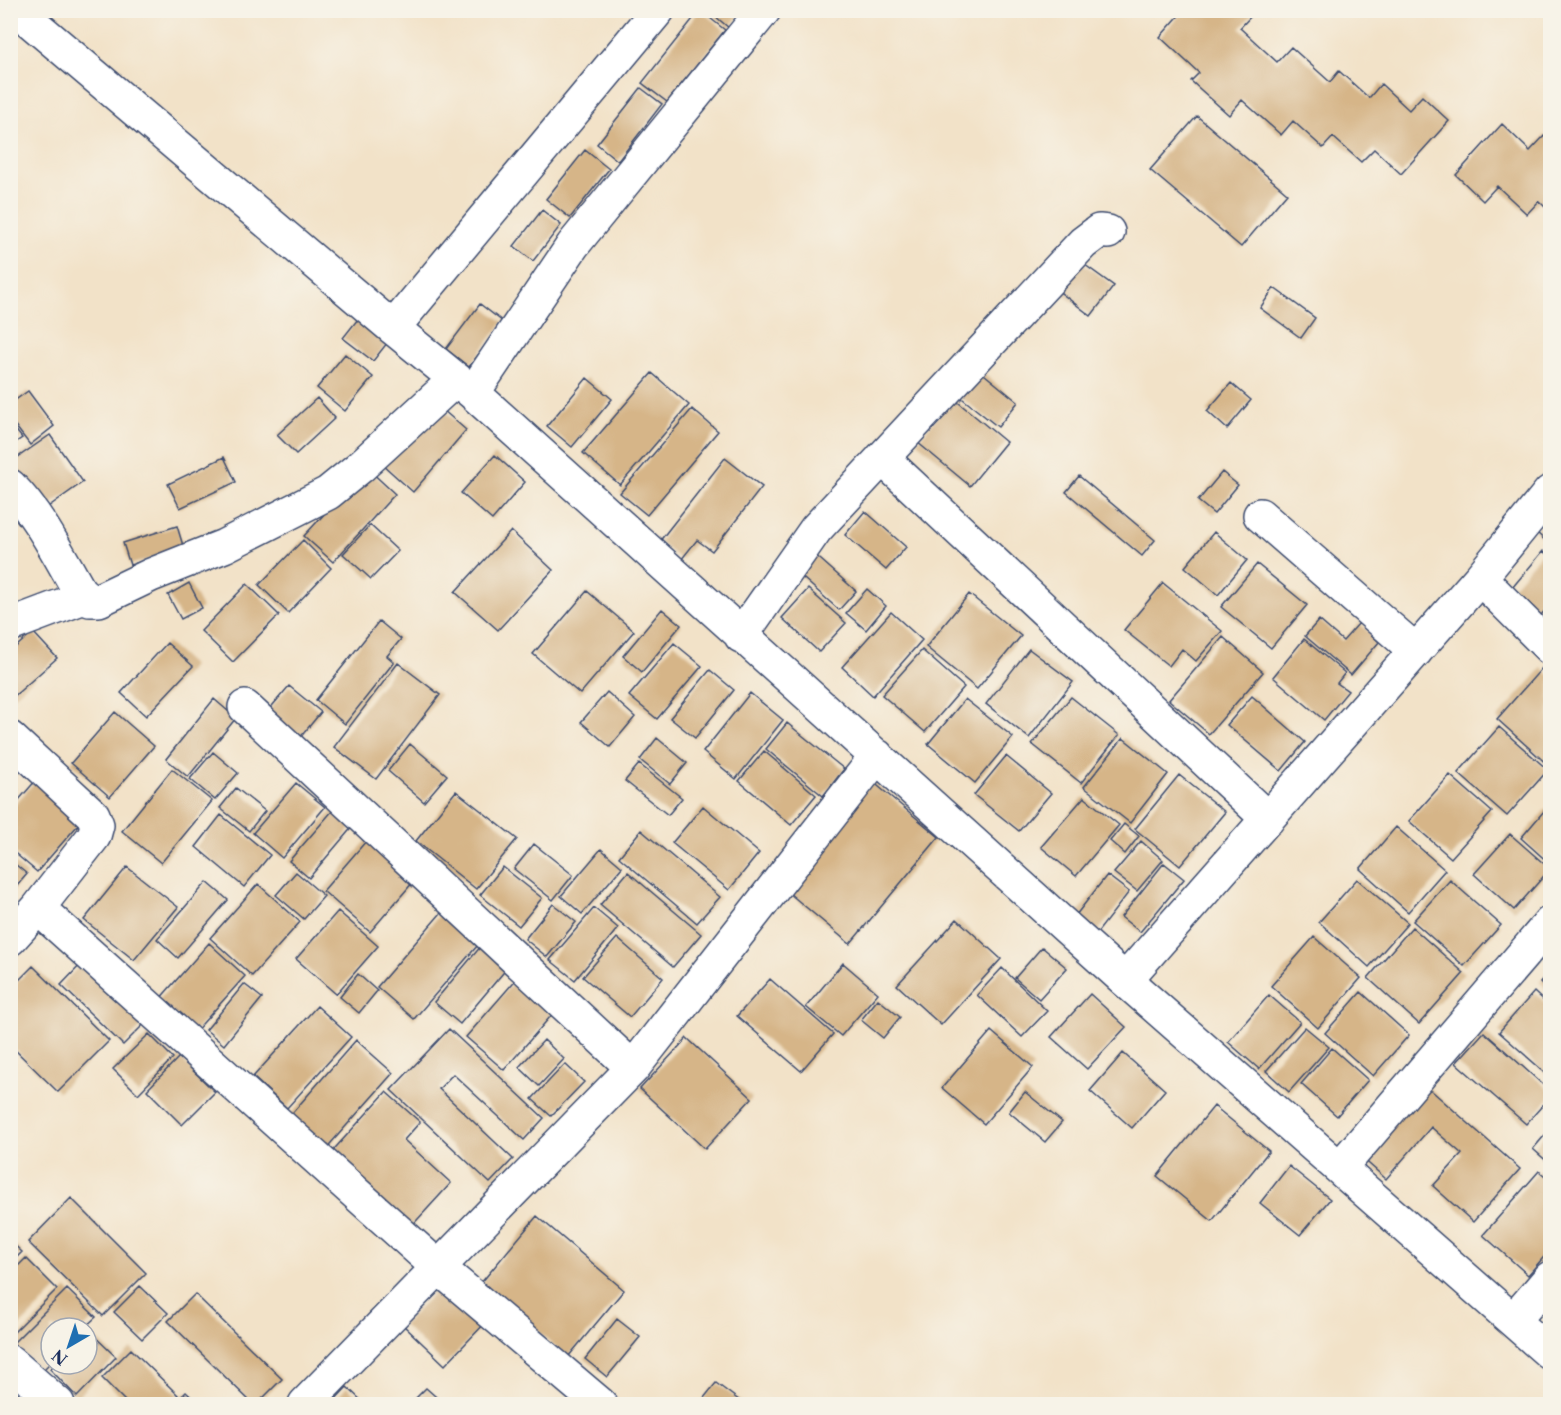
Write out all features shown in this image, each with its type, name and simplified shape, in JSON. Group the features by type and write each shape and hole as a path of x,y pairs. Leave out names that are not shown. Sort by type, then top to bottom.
{"street":[{"path":"17,10 464,386 1125,980 1549,1350"},
{"path":"393,328 658,10"},
{"path":"10,486 35,515 84,597 90,600 99,600 151,575 224,546 328,493 464,386 573,245 764,10"},
{"path":"741,636 816,529 1083,243 1099,231 1108,232"},
{"path":"882,458 1268,819"},
{"path":"1125,980 1480,578 1551,492"},
{"path":"1260,515 1416,651"},
{"path":"1480,578 1551,648"},
{"path":"10,625 84,597"},
{"path":"245,707 633,1068"},
{"path":"10,738 93,815 97,825 94,836 38,908 10,939"},
{"path":"304,1404 633,1068 877,756"},
{"path":"38,908 439,1268 600,1404"},
{"path":"1340,1168 1551,924"},
{"path":"1514,1320 1551,1278"},
{"path":"10,1362 58,1404"}],"building":[{"path":"700,10 725,30 667,102 642,83"},
{"path":"708,10 743,10 729,28"},
{"path":"1184,10 1248,10 1252,15 1240,28 1277,62 1291,47 1330,82 1339,71 1369,98 1381,84 1409,110 1422,96 1449,121 1401,174 1374,149 1361,162 1333,137 1323,148 1293,121 1281,135 1242,100 1229,115 1191,81 1199,73 1160,37"},
{"path":"641,88 662,104 618,161 597,144"},
{"path":"1197,116 1287,193 1241,247 1150,170"},
{"path":"1502,124 1530,151 1545,135 1550,140 1550,212 1539,201 1527,214 1497,186 1483,201 1456,175"},
{"path":"585,150 609,169 570,218 546,199"},
{"path":"542,210 561,225 533,261 514,246"},
{"path":"1074,257 1114,286 1091,316 1052,286"},
{"path":"1274,288 1315,318 1301,338 1260,308"},
{"path":"480,304 503,322 469,367 446,349"},
{"path":"358,319 388,342 373,361 343,338"},
{"path":"345,354 373,377 345,411 317,388"},
{"path":"979,370 1018,402 998,427 958,395"},
{"path":"652,373 689,405 620,485 583,453"},
{"path":"587,378 612,399 572,447 547,426"},
{"path":"1231,383 1251,400 1227,429 1207,411"},
{"path":"28,391 54,426 30,445 10,419 10,404"},
{"path":"317,398 335,418 296,454 277,435"},
{"path":"953,398 1006,442 970,486 917,442"},
{"path":"435,403 466,430 413,492 382,464"},
{"path":"692,409 718,431 647,515 620,493"},
{"path":"10,423 22,438 10,446"},
{"path":"50,435 83,482 45,509 11,462"},
{"path":"495,455 525,482 492,520 461,493"},
{"path":"224,457 236,482 180,508 168,484"},
{"path":"725,458 762,487 712,551 697,540 681,560 659,542"},
{"path":"367,468 395,494 333,562 304,536"},
{"path":"1222,472 1238,485 1214,514 1198,501"},
{"path":"1079,476 1155,540 1142,556 1066,492"},
{"path":"865,511 906,547 886,570 845,535"},
{"path":"1550,514 1550,545 1535,531"},
{"path":"370,525 398,551 371,579 343,554"},
{"path":"177,526 184,549 130,565 123,543"},
{"path":"511,531 553,570 498,630 455,592"},
{"path":"1214,532 1247,560 1218,595 1185,567"},
{"path":"303,540 331,568 288,613 259,585"},
{"path":"1543,551 1550,557 1550,604 1538,619 1507,594"},
{"path":"812,552 856,591 839,610 795,571"},
{"path":"1257,564 1307,605 1271,648 1221,607"},
{"path":"189,583 202,608 181,619 168,595"},
{"path":"1163,583 1222,631 1196,661 1182,649 1169,666 1124,630"},
{"path":"247,584 279,615 233,662 201,631"},
{"path":"808,589 846,623 819,652 782,618"},
{"path":"867,589 886,606 866,630 846,613"},
{"path":"587,591 634,631 580,694 533,654"},
{"path":"969,594 1021,636 977,689 926,647"},
{"path":"662,609 681,625 642,672 623,656"},
{"path":"891,612 922,640 873,696 842,667"},
{"path":"1319,620 1343,641 1359,623 1379,642 1351,675 1305,636"},
{"path":"379,621 401,639 387,656 394,662 345,724 316,700"},
{"path":"33,632 57,658 12,698 10,696 10,652"},
{"path":"1223,637 1263,672 1209,734 1169,700"},
{"path":"1304,639 1345,673 1337,683 1348,691 1324,720 1273,677"},
{"path":"167,643 193,666 146,716 121,693"},
{"path":"674,643 702,666 657,719 629,696"},
{"path":"1029,649 1073,682 1029,738 986,704"},
{"path":"922,650 964,687 925,732 882,695"},
{"path":"398,663 440,695 376,779 334,747"},
{"path":"1542,668 1550,676 1549,766 1497,719"},
{"path":"710,670 734,690 695,738 670,718"},
{"path":"289,686 321,712 299,739 267,712"},
{"path":"607,692 635,717 610,747 581,722"},
{"path":"750,693 783,720 736,779 703,752"},
{"path":"1252,696 1305,742 1281,771 1227,725"},
{"path":"1071,697 1119,735 1081,783 1032,744"},
{"path":"214,699 236,718 188,777 166,759"},
{"path":"965,699 1013,737 975,783 928,744"},
{"path":"115,712 154,746 110,797 71,763"},
{"path":"787,723 844,769 823,796 766,749"},
{"path":"1499,727 1548,770 1507,816 1458,773"},
{"path":"657,738 687,763 670,784 640,760"},
{"path":"1123,738 1168,774 1130,823 1084,787"},
{"path":"410,744 447,775 424,802 388,771"},
{"path":"764,751 816,795 791,825 739,781"},
{"path":"213,752 238,773 215,800 190,779"},
{"path":"1006,756 1051,793 1019,831 974,795"},
{"path":"639,764 682,798 668,815 625,781"},
{"path":"172,769 212,801 161,863 122,831"},
{"path":"1179,775 1225,812 1180,866 1135,829"},
{"path":"1450,775 1492,812 1451,858 1409,821"},
{"path":"37,779 84,818 37,872 10,849 10,810"},
{"path":"872,781 939,837 850,944 783,888"},
{"path":"296,783 325,807 282,858 253,833"},
{"path":"236,788 265,811 249,831 220,808"},
{"path":"456,791 517,839 476,889 416,841"},
{"path":"1084,797 1119,825 1076,876 1041,847"},
{"path":"340,802 359,819 309,878 289,861"},
{"path":"1550,804 1550,864 1521,838"},
{"path":"703,806 759,853 729,890 672,843"},
{"path":"221,815 270,855 244,887 196,847"},
{"path":"1124,824 1139,836 1125,854 1110,841"},
{"path":"1396,827 1445,870 1408,912 1360,869"},
{"path":"641,830 720,897 697,923 619,857"},
{"path":"373,833 420,874 370,932 323,891"},
{"path":"1510,834 1550,869 1514,910 1474,874"},
{"path":"1141,841 1163,860 1137,891 1114,873"},
{"path":"534,844 573,875 553,900 514,869"},
{"path":"601,849 622,867 582,914 561,896"},
{"path":"10,860 27,874 10,894"},
{"path":"1164,863 1184,879 1140,932 1121,917"},
{"path":"127,867 178,907 134,960 84,920"},
{"path":"503,867 542,898 519,926 480,895"},
{"path":"296,872 324,896 304,919 276,895"},
{"path":"628,872 701,934 673,967 600,905"},
{"path":"1107,875 1129,892 1097,933 1076,915"},
{"path":"1357,879 1408,923 1369,967 1319,922"},
{"path":"1450,880 1501,925 1464,966 1413,921"},
{"path":"207,882 228,900 178,958 157,939"},
{"path":"258,884 300,922 252,976 210,938"},
{"path":"553,904 576,922 547,957 525,939"},
{"path":"447,906 484,938 414,1019 377,987"},
{"path":"594,908 618,928 575,980 550,960"},
{"path":"338,911 378,946 336,994 296,959"},
{"path":"957,919 1001,959 941,1025 897,985"},
{"path":"1412,927 1464,973 1419,1024 1368,978"},
{"path":"1314,937 1361,978 1318,1028 1271,986"},
{"path":"617,938 663,978 630,1017 583,977"},
{"path":"209,943 245,976 194,1033 158,1001"},
{"path":"482,945 508,967 460,1024 434,1002"},
{"path":"1042,947 1067,968 1039,999 1015,978"},
{"path":"84,961 146,1022 123,1045 61,985"},
{"path":"843,963 878,993 841,1036 806,1007"},
{"path":"33,966 109,1041 58,1092 10,1045 10,989"},
{"path":"1002,968 1047,1011 1022,1037 977,995"},
{"path":"1550,970 1550,992 1540,982"},
{"path":"358,974 377,991 359,1013 340,997"},
{"path":"519,976 557,1009 504,1070 466,1037"},
{"path":"770,979 833,1034 801,1071 737,1016"},
{"path":"244,984 262,998 224,1045 206,1030"},
{"path":"1361,992 1409,1035 1373,1076 1325,1033"},
{"path":"1534,992 1550,1007 1550,1077 1499,1032"},
{"path":"1090,994 1126,1027 1087,1069 1051,1037"},
{"path":"1269,995 1300,1022 1259,1069 1228,1042"},
{"path":"878,999 900,1017 883,1038 861,1020"},
{"path":"317,1006 351,1037 287,1108 253,1077"},
{"path":"1305,1027 1329,1047 1289,1092 1266,1071"},
{"path":"449,1029 544,1118 524,1140 453,1074 439,1089 513,1159 490,1183 391,1090"},
{"path":"991,1031 1033,1067 984,1124 942,1088"},
{"path":"1484,1032 1550,1091 1550,1097 1526,1124 1456,1063"},
{"path":"149,1034 173,1058 138,1094 113,1069"},
{"path":"687,1038 752,1098 705,1149 640,1089"},
{"path":"356,1040 393,1073 323,1152 287,1119"},
{"path":"544,1040 564,1059 539,1086 519,1067"},
{"path":"1332,1048 1368,1080 1337,1116 1301,1084"},
{"path":"1123,1053 1165,1090 1132,1128 1090,1091"},
{"path":"179,1057 215,1092 182,1125 147,1090"},
{"path":"565,1064 584,1082 551,1116 532,1099"},
{"path":"1424,1084 1520,1169 1473,1222 1433,1186 1462,1154 1431,1127 1386,1179 1360,1156"},
{"path":"386,1092 420,1122 404,1140 451,1183 407,1231 327,1157"},
{"path":"1025,1092 1062,1122 1045,1142 1009,1112"},
{"path":"1214,1106 1269,1151 1212,1221 1157,1176"},
{"path":"1550,1129 1550,1164 1533,1149"},
{"path":"1289,1166 1330,1199 1300,1235 1260,1203"},
{"path":"1539,1171 1550,1180 1550,1250 1528,1275 1483,1235"},
{"path":"71,1198 146,1273 103,1316 28,1242"},
{"path":"537,1216 624,1290 568,1357 481,1283"},
{"path":"10,1241 22,1252 10,1264"},
{"path":"26,1258 57,1289 10,1336 10,1274"},
{"path":"445,1281 487,1321 445,1365 403,1325"},
{"path":"140,1286 168,1313 142,1339 114,1312"},
{"path":"67,1289 95,1316 40,1316"},
{"path":"195,1294 282,1379 257,1404 253,1404 168,1321"},
{"path":"39,1317 39,1370 13,1343"},
{"path":"617,1319 640,1337 607,1377 585,1359"},
{"path":"99,1341 116,1357 99,1374"},
{"path":"131,1349 178,1395 168,1404 128,1404 102,1378"},
{"path":"57,1376 97,1376 77,1397"},
{"path":"716,1383 744,1404 699,1404"},
{"path":"16,1387 35,1404 10,1404 10,1393"},
{"path":"347,1387 365,1404 331,1404"},
{"path":"426,1388 444,1404 410,1404"},
{"path":"186,1392 199,1404 174,1404"}]}
